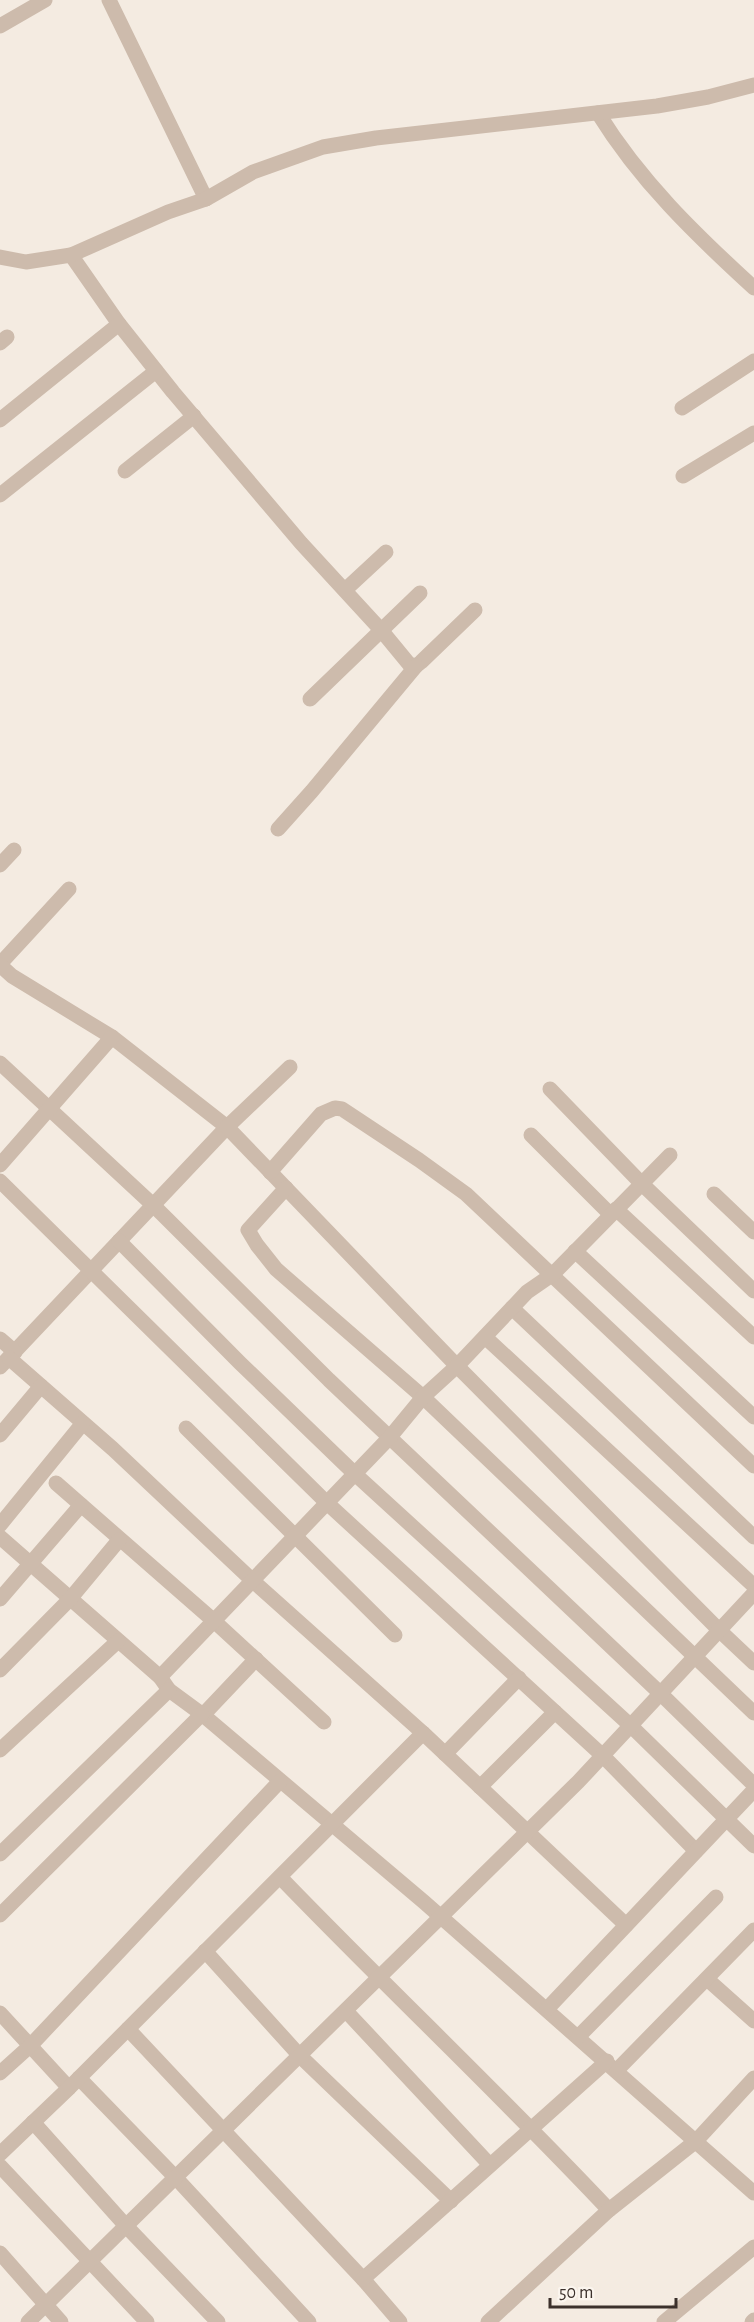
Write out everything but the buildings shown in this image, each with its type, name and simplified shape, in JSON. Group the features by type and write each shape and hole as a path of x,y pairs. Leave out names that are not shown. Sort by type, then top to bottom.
{"street":[{"path":"0,26 45,0"},
{"path":"109,0 206,199"},
{"path":"4,263 41,261 71,255 168,212 206,199 254,172 323,147 376,138 678,102 754,85"},
{"path":"598,113 619,147 657,194 754,288"},
{"path":"71,255 119,324 156,371 301,543 381,630 408,664 416,666"},
{"path":"0,420 119,324"},
{"path":"682,408 754,361"},
{"path":"0,495 156,371"},
{"path":"125,471 194,416"},
{"path":"683,476 754,433"},
{"path":"345,590 386,552"},
{"path":"310,699 420,593"},
{"path":"278,829 416,666 475,610"},
{"path":"0,865 14,850"},
{"path":"69,889 0,964 12,976 112,1037 227,1127 457,1366 720,1631 754,1662"},
{"path":"1,1163 112,1037"},
{"path":"0,1063 153,1205 329,1380 661,1694 754,1787 726,1820 547,2009"},
{"path":"8,1359 227,1127 290,1067"},
{"path":"550,1089 642,1183 754,1291"},
{"path":"270,1172 321,1114 335,1108 342,1109 466,1194 754,1466"},
{"path":"531,1135 754,1337"},
{"path":"160,1677 390,1437 423,1397 457,1366 527,1292 553,1274 670,1155"},
{"path":"0,1181 327,1503 603,1755 696,1851"},
{"path":"286,1188 248,1230 256,1245 276,1269 423,1397 754,1713"},
{"path":"714,1194 754,1232"},
{"path":"119,1241 240,1363 355,1474 631,1726 754,1846"},
{"path":"575,1251 754,1417"},
{"path":"512,1308 754,1537"},
{"path":"485,1336 754,1586"},
{"path":"0,1339 8,1359 83,1423 253,1581 423,1733 626,1925"},
{"path":"0,1435 41,1386"},
{"path":"0,1525 83,1423"},
{"path":"186,1428 395,1635"},
{"path":"56,1484 214,1621 324,1722"},
{"path":"0,1599 81,1506"},
{"path":"0,1537 160,1677 169,1690 203,1714 442,1917 754,2193"},
{"path":"0,1670 70,1599 119,1540"},
{"path":"28,2322 527,1832 631,1726 754,1593"},
{"path":"0,1750 118,1641"},
{"path":"0,1915 256,1659"},
{"path":"445,1754 519,1678"},
{"path":"0,1854 169,1690"},
{"path":"480,1787 555,1712"},
{"path":"147,2322 0,2156 423,1733"},
{"path":"0,2073 30,2046 280,1780"},
{"path":"279,1877 379,1979 531,2127 609,2210"},
{"path":"578,2037 716,1897"},
{"path":"363,2279 531,2127 612,2066 707,1978 754,1930"},
{"path":"206,1951 300,2056 451,2201"},
{"path":"707,1978 754,2021"},
{"path":"346,2011 490,2164"},
{"path":"0,2013 30,2046 74,2083 176,2178 309,2322"},
{"path":"128,2029 363,2279 400,2322"},
{"path":"488,2322 609,2210 696,2141 754,2078"},
{"path":"33,2122 126,2226 218,2322"},
{"path":"663,2322 754,2247"},
{"path":"0,2253 61,2322"}]}
